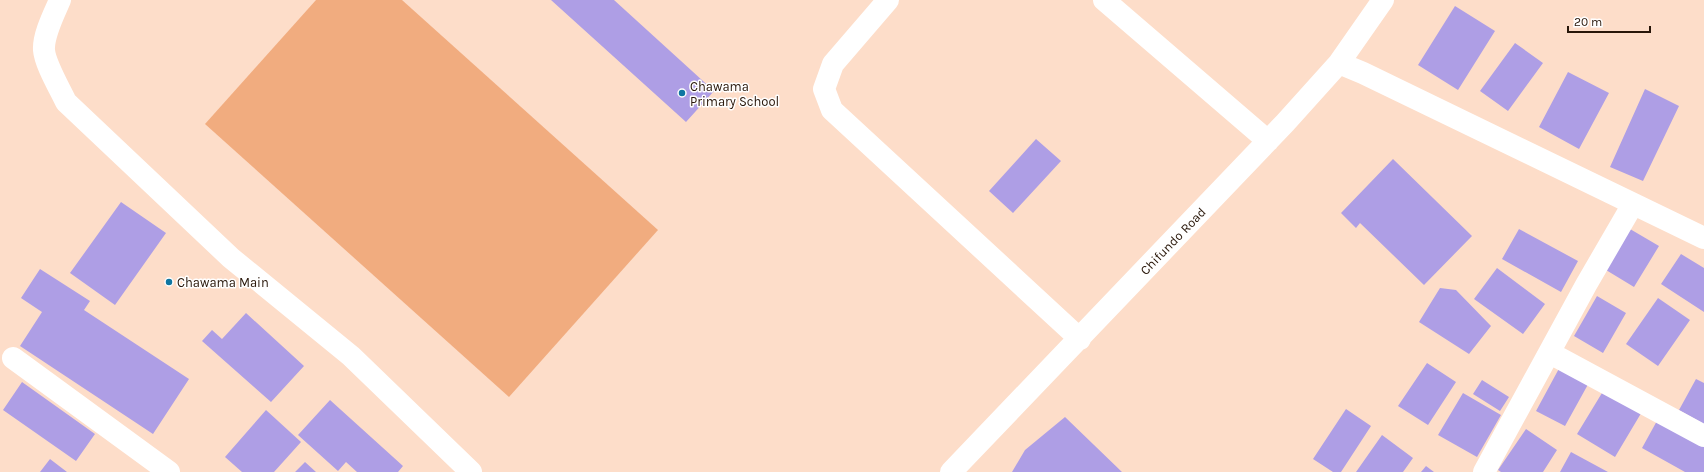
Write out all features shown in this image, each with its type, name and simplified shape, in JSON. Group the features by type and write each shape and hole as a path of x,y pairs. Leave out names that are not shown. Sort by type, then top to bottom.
{"street":[{"path":"60,0 50,23 44,50 53,76 66,102 231,258 351,356 471,472"},
{"path":"888,0 833,64 824,89 832,110 1080,339"},
{"path":"1104,0 1268,140"},
{"name":"Chifundo Road","path":"951,472 1080,339 1339,63 1383,0"},
{"path":"1339,63 1704,238"},
{"path":"1484,472 1633,204"},
{"path":"1550,353 1704,436"},
{"path":"13,358 169,472"}],"shaded area":[{"path":"316,0 402,0 658,230 509,397 205,124"}],"building":[{"path":"551,0 614,0 714,91 686,122"},
{"path":"1455,6 1495,31 1458,90 1418,65"},
{"path":"1515,43 1543,63 1508,111 1480,91"},
{"path":"1568,72 1609,93 1579,149 1539,127"},
{"path":"1645,89 1679,106 1643,181 1610,167"},
{"path":"1036,139 1061,161 1013,213 989,191"},
{"path":"1393,159 1472,236 1424,285 1360,223 1356,228 1341,213"},
{"path":"121,202 166,233 115,305 70,273"},
{"path":"1519,229 1578,261 1561,292 1502,259"},
{"path":"1630,229 1659,246 1634,287 1606,270"},
{"path":"1681,254 1704,268 1704,312 1661,284"},
{"path":"1497,268 1545,304 1523,334 1474,299"},
{"path":"40,269 90,301 84,310 189,379 153,434 20,346 42,312 21,298"},
{"path":"1440,288 1456,290 1491,326 1469,354 1419,322"},
{"path":"1597,296 1626,313 1603,353 1574,336"},
{"path":"1658,298 1690,320 1658,366 1626,344"},
{"path":"246,313 304,366 271,402 202,341 212,330 222,339"},
{"path":"1427,363 1456,382 1428,425 1398,406"},
{"path":"1562,363 1591,379 1565,426 1536,411"},
{"path":"1696,379 1704,383 1704,424 1679,410"},
{"path":"1482,380 1509,397 1500,411 1473,394"},
{"path":"22,382 95,434 76,461 3,410"},
{"path":"1605,388 1643,410 1615,457 1577,434"},
{"path":"1463,393 1501,415 1477,457 1438,435"},
{"path":"330,400 403,466 398,472 357,472 346,462 338,471 298,435"},
{"path":"1346,409 1371,426 1341,472 1333,472 1313,459"},
{"path":"266,410 301,442 274,472 242,472 225,457"},
{"path":"1065,417 1122,472 1012,472 1025,450"},
{"path":"1658,419 1704,443 1704,472 1685,472 1642,448"},
{"path":"1526,429 1557,450 1543,472 1501,472 1498,470"},
{"path":"1382,435 1413,458 1403,472 1356,472"},
{"path":"1571,452 1608,472 1560,472"},
{"path":"50,459 67,472 40,472"},
{"path":"305,462 316,472 295,472"},
{"path":"1426,466 1434,472 1421,472"}],"place":[{"name":"Chawama Primary School","path":"682,93"},
{"name":"Chawama Main","path":"169,282"}]}
